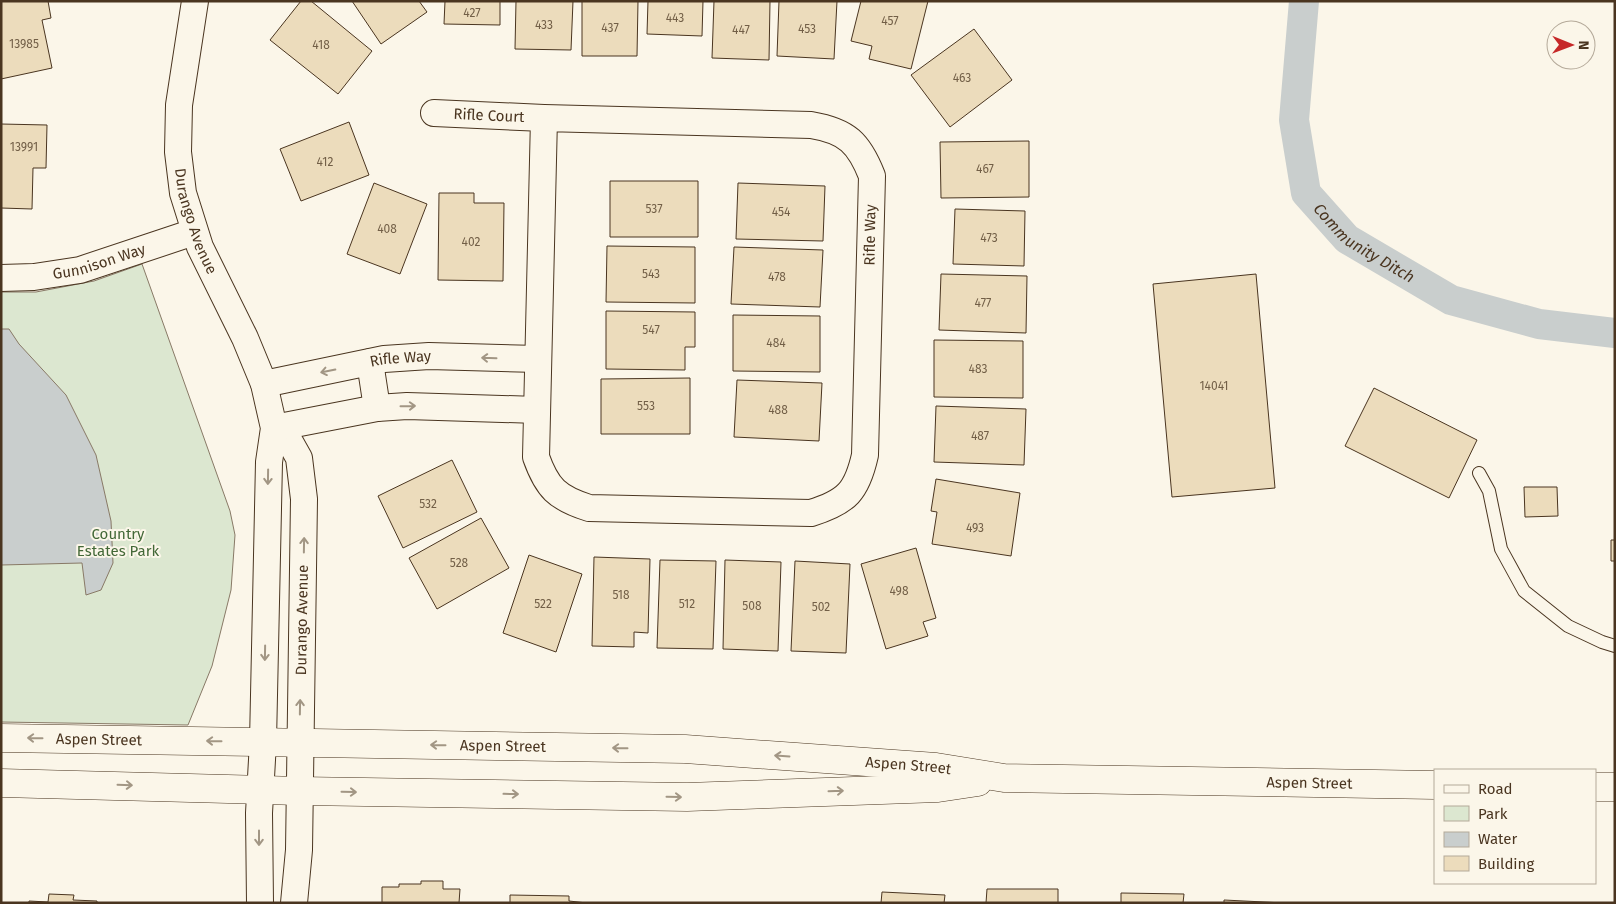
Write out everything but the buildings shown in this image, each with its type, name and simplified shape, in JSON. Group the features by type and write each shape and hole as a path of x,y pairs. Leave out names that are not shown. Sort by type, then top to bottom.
{"street":[{"name":"Durango Avenue","path":"195,1 179,105 178,152 183,193 200,247 245,338 264,384 274,428 269,462 259,837 260,903"},
{"name":"Rifle Court","path":"434,113 544,118"},
{"name":"Rifle Way","path":"544,118 812,125 830,128 850,139 863,155 872,176 865,455 861,476 849,493 833,506 811,513 589,508 570,502 554,490 543,475 536,457 544,118"},
{"name":"Gunnison Way","path":"1,278 34,277 80,270 194,232"},
{"name":"Rifle Way","path":"264,384 384,359 429,356 538,360"},
{"path":"370,362 377,408"},
{"path":"274,428 377,408 407,406 537,410"},
{"name":"Durango Avenue","path":"274,428 290,442 299,458 304,499 299,850 294,903"},
{"name":"Aspen Street","path":"1,738 685,749 936,767 1004,778 1434,785"},
{"name":"Aspen Street","path":"1,782 300,791 687,797 938,788 1004,778"},
{"path":"1596,787 1615,787"}],"lane":[{"path":"1479,473 1489,492 1501,549 1524,590 1568,626 1615,646"}],"green space":[{"name":"Country Estates Park","path":"142,264 230,511 235,535 231,590 212,666 188,725 1,722 1,292 36,292 94,281"}],"water":[{"path":"1,329 9,329 19,344 66,395 96,455 111,521 113,563 101,590 86,595 82,563 1,565"}],"waterway":[{"name":"Community Ditch","path":"1304,1 1294,120 1306,193 1347,239 1451,300 1539,324 1615,333"}]}
